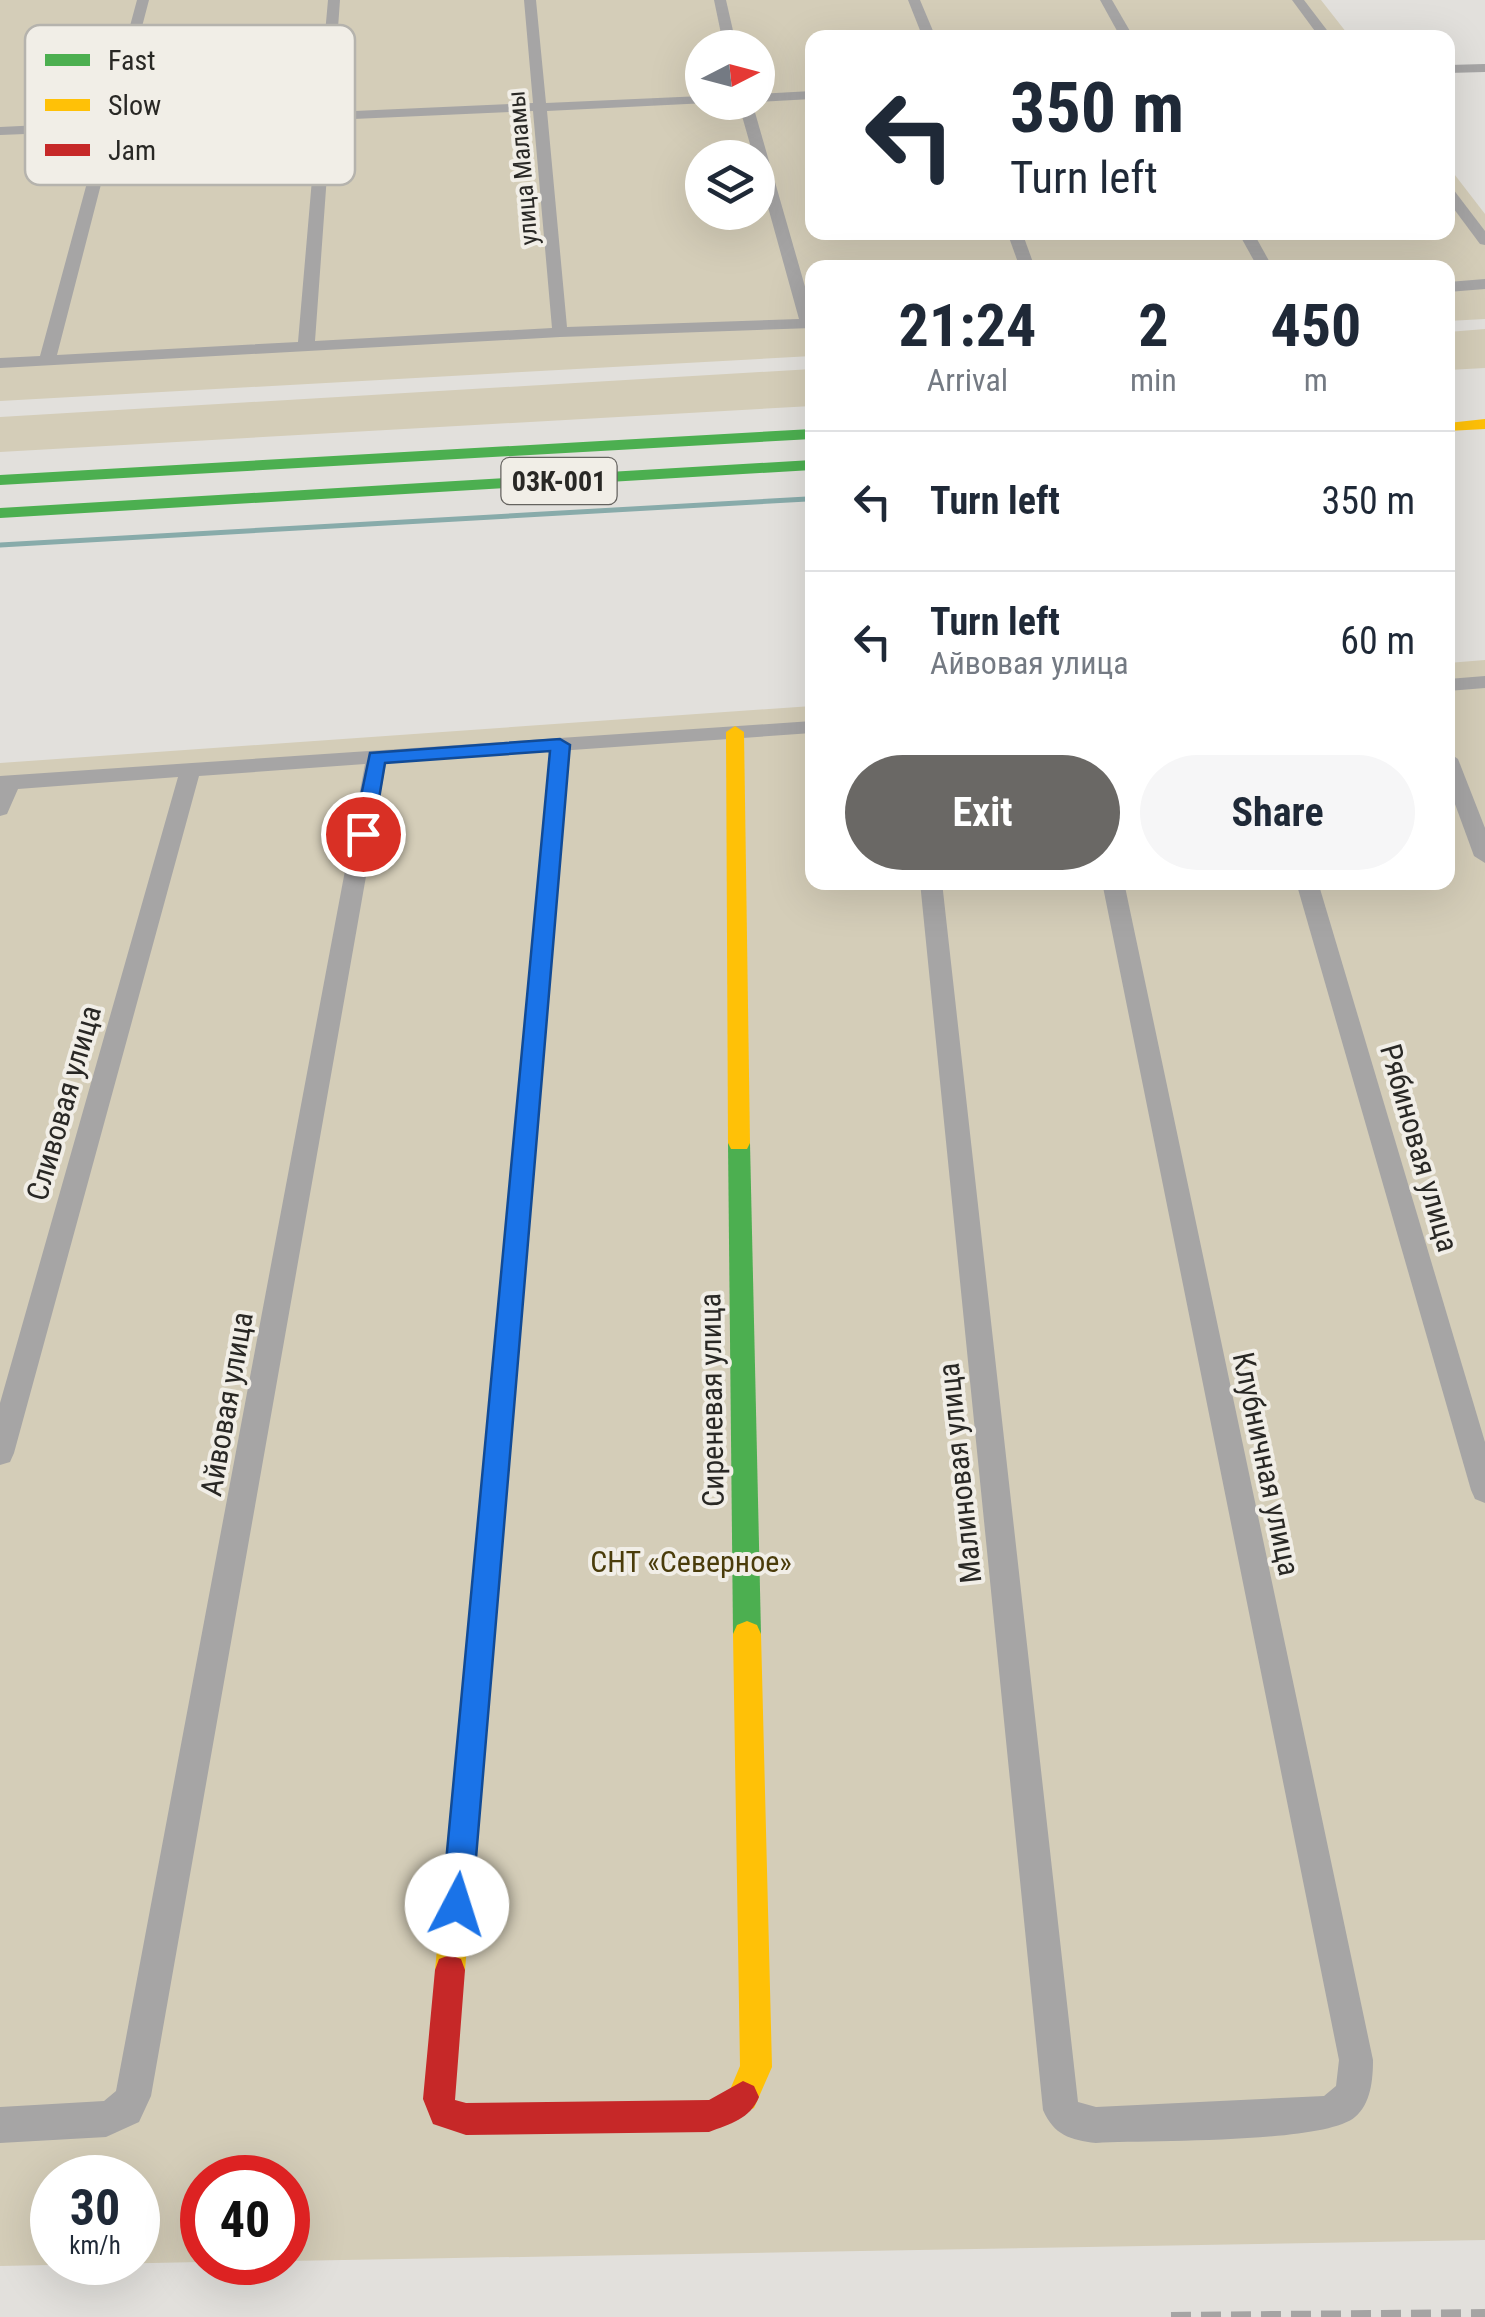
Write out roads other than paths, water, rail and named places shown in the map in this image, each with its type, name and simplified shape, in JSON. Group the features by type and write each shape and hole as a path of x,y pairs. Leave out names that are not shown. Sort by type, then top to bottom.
{"street":[{"path":"136,25 143,0"},
{"path":"332,25 334,0"},
{"name":"улица Маламы","path":"530,0 560,332"},
{"path":"720,0 728,30"},
{"path":"914,0 927,30"},
{"path":"1106,0 1123,30"},
{"path":"1298,0 1320,30"},
{"path":"1455,69 1485,68"},
{"path":"775,97 805,95"},
{"path":"355,117 685,101"},
{"path":"750,120 805,306"},
{"path":"0,131 25,130"},
{"path":"47,361 93,185"},
{"path":"306,348 319,185"},
{"path":"1455,201 1485,241"},
{"path":"1455,286 1485,284"},
{"path":"0,363 560,332 805,323"},
{"path":"1455,426 1485,424"},
{"name":"03К-001","path":"0,480 805,434"},
{"path":"429,489 405,483 399,472 405,460 432,453"},
{"name":"03К-001","path":"305,496 348,485 355,475 351,466 344,463 306,460"},
{"name":"03К-001","path":"0,514 805,468"},
{"path":"1455,684 1485,682"},
{"path":"0,809 5,783 805,727"},
{"name":"Сиреневая улица","path":"560,745 438,2098 444,2112 466,2119 709,2116 734,2109 746,2098 756,2068 741,1356 734,732"},
{"name":"Айвовая улица","path":"0,2125 106,2119 126,2109 141,2062 377,757"},
{"name":"Сливовая улица","path":"0,1453 190,771"},
{"path":"1455,777 1485,856"},
{"name":"Малиновая улица","path":"932,890 1061,2110 1074,2123 1096,2125 1325,2114 1346,2107 1354,2093 1356,2060"},
{"name":"Клубничная улица","path":"1115,890 1356,2060"},
{"name":"Рябиновая улица","path":"1310,890 1485,1490"}],"waterway":[{"path":"0,545 805,499"}],"railway":[{"path":"1171,2317 1485,2314"}],"park label":[{"name":"СНТ «Северное»","path":"691,1562"}]}
